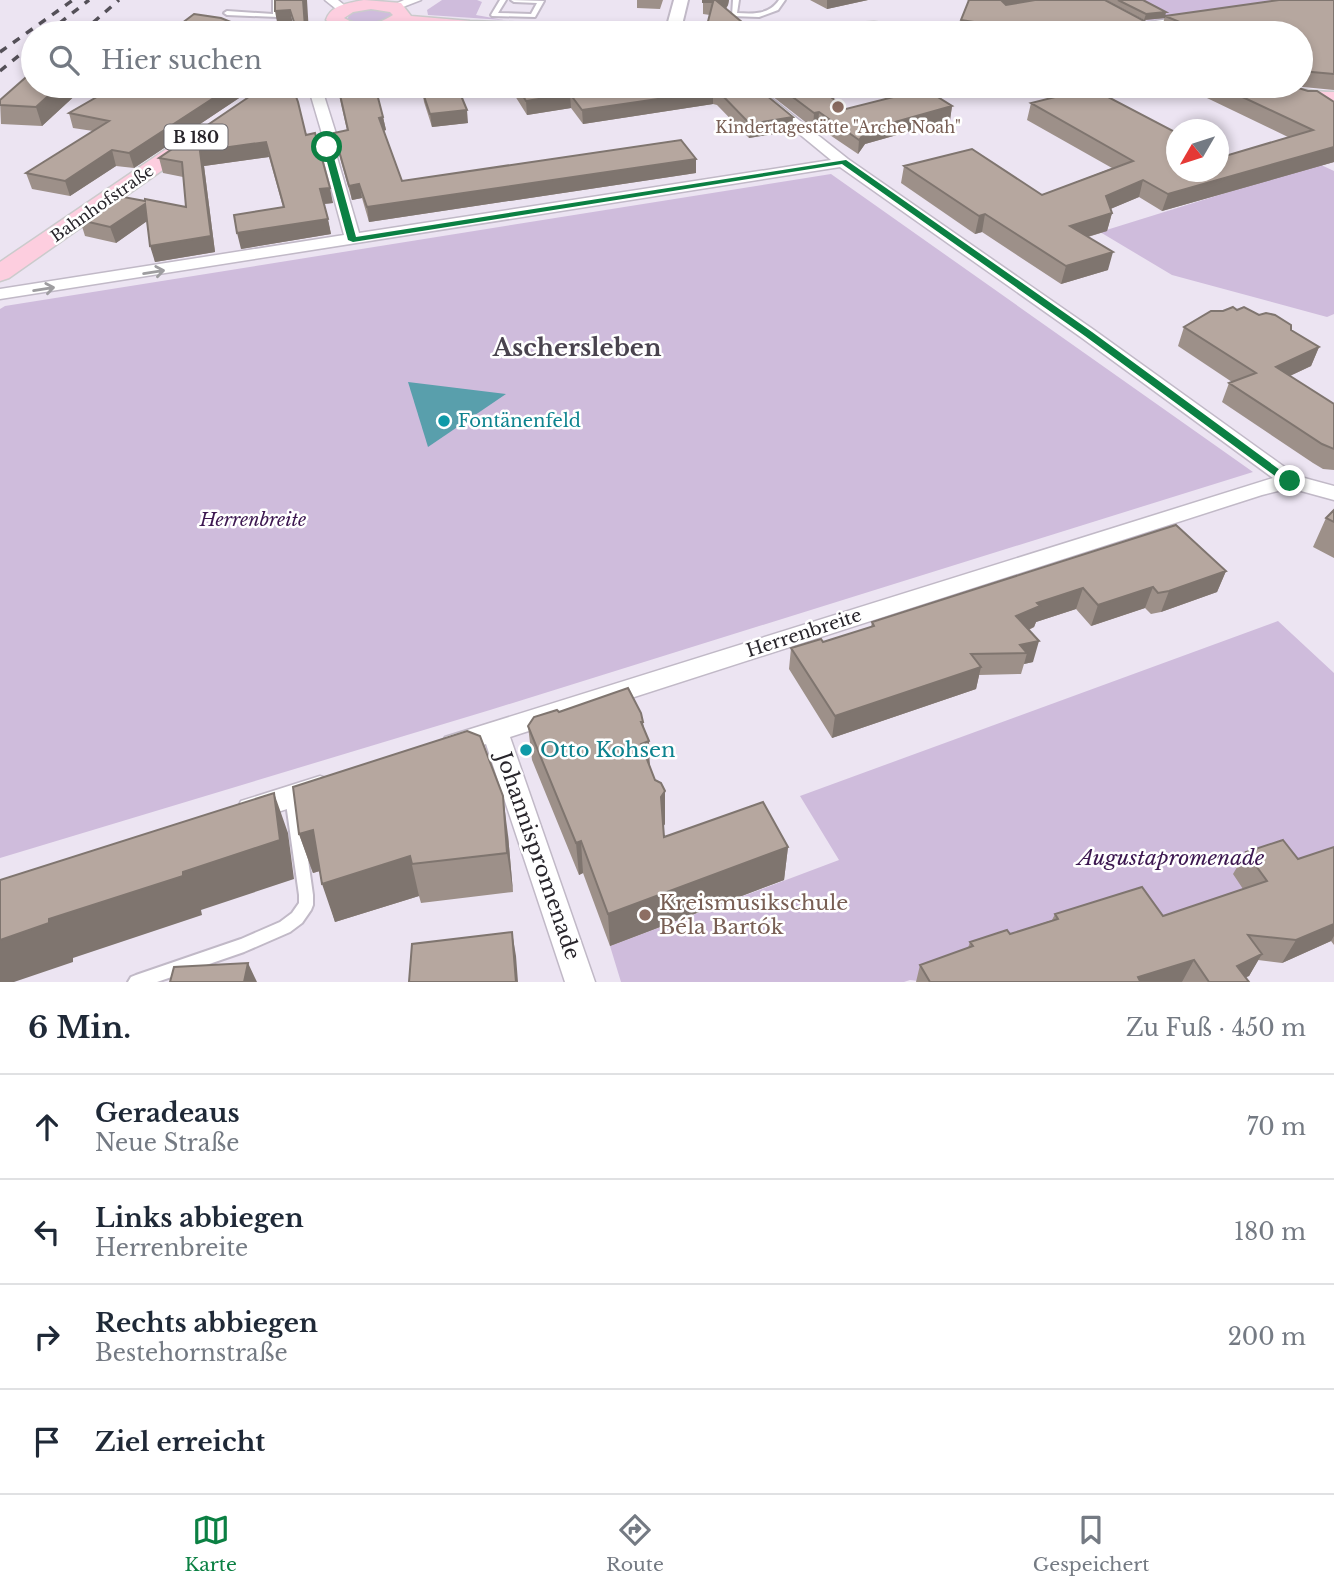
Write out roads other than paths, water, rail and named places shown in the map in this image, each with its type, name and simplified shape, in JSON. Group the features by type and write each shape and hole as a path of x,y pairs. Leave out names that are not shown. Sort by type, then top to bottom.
{"main road":[{"path":"338,5 371,4 397,14 509,21"},
{"path":"388,21 397,14"},
{"path":"1302,98 1326,103"},
{"name":"Bahnhofstraße","path":"0,273 215,125"}],"street":[{"path":"397,14 415,0"},
{"path":"675,21 681,0"},
{"path":"1176,21 1205,18"},
{"path":"318,98 330,137 327,147 353,240"},
{"path":"763,98 843,162 1088,334 1290,481 1334,492"},
{"path":"0,294 843,162"},
{"name":"Herrenbreite","path":"429,752 1257,489 1290,481"},
{"name":"Johannispromenade","path":"495,731 580,982"},
{"path":"225,817 351,777"}],"lane":[{"path":"227,13 276,16 276,0"},
{"path":"503,0 494,15 509,21 533,16 541,1 514,0"},
{"path":"736,0 734,15 748,18 776,9 782,0"},
{"path":"1085,98 1093,102"},
{"path":"135,982 244,945 285,928 297,918 306,905 306,895 292,796"}],"water":[{"name":"Fontänenfeld","path":"408,382 506,394 428,447"}],"railway":[{"path":"44,21 73,0"},
{"path":"62,21 89,0"},
{"path":"95,21 119,0"},
{"path":"0,52 21,37"},
{"path":"0,71 21,54"}],"place":[{"name":"Kindertagestätte \"Arche Noah\"","path":"838,107"},
{"name":"Fontänenfeld","path":"444,421"},
{"name":"Otto Kohsen","path":"526,750"},
{"name":"Kreismusikschule Béla Bartók","path":"645,915"}],"district":[{"name":"Aschersleben","path":"577,348"}],"park label":[{"name":"Augustapromenade","path":"1171,858"}]}
